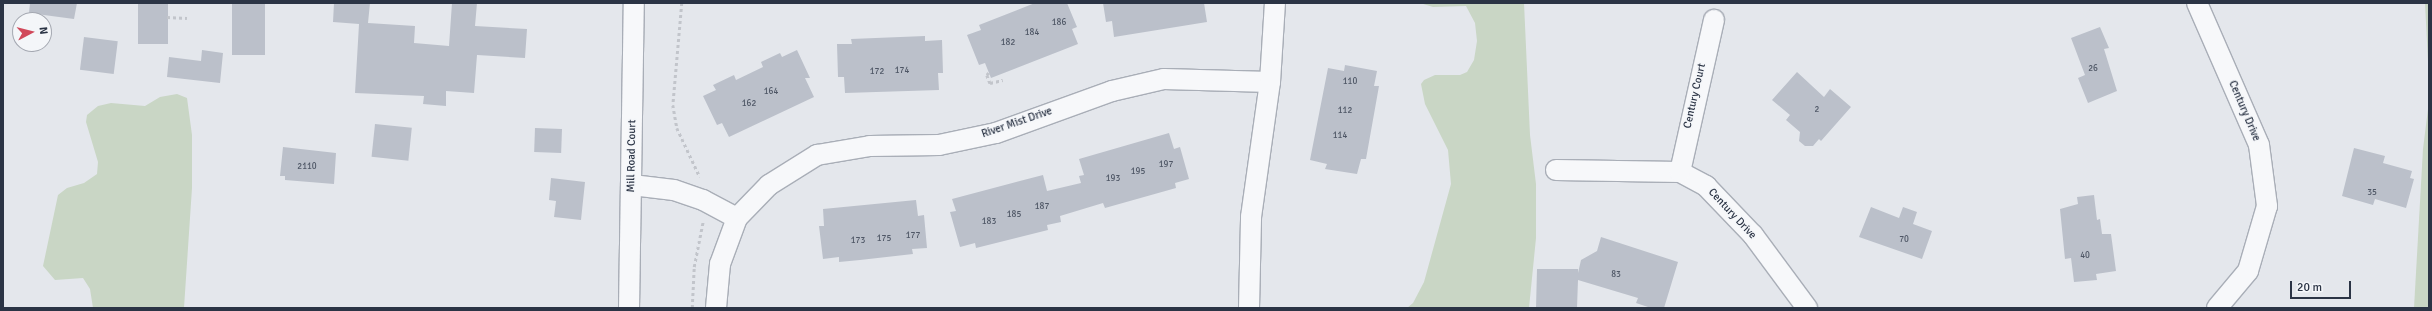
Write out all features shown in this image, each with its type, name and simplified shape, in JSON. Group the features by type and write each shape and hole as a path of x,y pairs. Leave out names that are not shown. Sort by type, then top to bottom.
{"street":[{"name":"Mill Road Court","path":"629,308 634,3"},
{"path":"1249,308 1251,217 1270,82 1275,3"},
{"name":"Century Drive","path":"2197,3 2259,145 2267,206 2248,272 2217,308"},
{"name":"Century Court","path":"1680,172 1714,20"},
{"name":"River Mist Drive","path":"716,308 720,264 736,218 768,185 817,155 870,146 940,145 996,133 1112,91 1164,79 1270,82"},
{"name":"Century Drive","path":"1556,170 1680,172 1706,186 1730,209 1753,235 1807,308"},
{"path":"632,185 674,190 704,200 736,218"}],"path":[{"path":"682,3 673,105 677,128 699,173 701,184"},
{"path":"167,17 187,18"},
{"path":"989,73 987,75 990,83 1003,80"},
{"path":"692,308 694,267 703,218"}],"green space":[{"path":"1420,3 1524,3 1530,135 1536,184 1536,238 1529,308 1407,308 1413,303 1424,282 1451,184 1448,150 1425,104 1421,84 1424,80 1435,75 1460,75 1467,72 1474,60 1477,41 1475,23 1466,6 1433,7"},
{"path":"2425,3 2429,3 2429,81"},
{"path":"177,94 187,98 192,135 192,188 184,308 93,308 90,289 83,278 55,280 43,266 58,195 67,188 84,183 97,174 98,162 86,122 87,115 98,106 111,103 145,106 160,97"},
{"path":"2429,101 2429,308 2414,308 2423,149"}],"building":[{"path":"30,3 77,3 74,19 52,16 52,12 29,12"},
{"path":"138,3 168,3 168,44 138,44"},
{"path":"232,3 265,3 265,55 232,55"},
{"path":"334,3 370,3 368,23 415,26 414,43 449,46 452,3 477,3 475,26 527,29 525,58 477,55 474,93 446,91 446,106 423,104 424,96 355,93 359,24 333,22"},
{"path":"1035,3 1067,3 1077,27 1072,29 1078,44 991,78 985,63 979,65 967,35 981,30 979,25"},
{"path":"1103,3 1204,3 1207,22 1114,37 1112,21 1106,22"},
{"path":"2100,27 2109,48 2104,49 2117,91 2088,103 2078,78 2085,75 2071,38"},
{"path":"925,36 925,41 942,40 943,73 938,73 939,90 845,93 844,77 838,77 837,44 852,44 851,39"},
{"path":"84,37 118,41 114,74 80,70"},
{"path":"202,50 223,53 220,83 167,77 169,57 201,61"},
{"path":"797,50 810,78 805,78 814,97 729,137 722,123 717,125 703,96 716,90 713,85 734,75 736,80 763,67 761,62 780,53 782,57"},
{"path":"1345,65 1377,71 1374,86 1379,86 1366,159 1361,159 1357,174 1325,169 1327,164 1310,160 1328,68 1344,71"},
{"path":"1797,72 1824,97 1830,89 1851,107 1821,141 1819,139 1813,146 1805,146 1799,141 1800,132 1786,120 1790,115 1772,100"},
{"path":"375,124 412,128 408,161 372,157"},
{"path":"535,128 562,129 561,153 534,152"},
{"path":"1169,133 1174,149 1180,147 1189,179 1175,183 1176,188 1105,208 1103,203 1060,216 1061,222 1047,225 1048,230 976,248 975,243 960,247 950,212 956,211 952,199 1043,175 1047,191 1081,183 1079,176 1084,175 1079,159"},
{"path":"283,147 336,153 334,184 285,180 285,176 280,176"},
{"path":"2354,148 2385,156 2383,163 2412,171 2410,178 2414,179 2406,208 2375,199 2373,205 2342,196"},
{"path":"551,178 585,182 581,220 554,217 556,201 549,200"},
{"path":"2094,195 2097,220 2100,219 2102,234 2111,234 2116,271 2096,274 2097,280 2074,282 2071,258 2065,259 2060,209 2078,204 2077,197"},
{"path":"916,200 918,216 924,215 927,248 912,249 913,254 860,260 839,262 839,257 823,259 819,226 824,226 823,209"},
{"path":"1871,207 1899,218 1903,207 1917,212 1913,224 1932,231 1922,259 1859,237"},
{"path":"1601,237 1678,262 1664,308 1651,308 1636,303 1638,298 1578,280 1577,308 1536,308 1537,269 1578,269 1578,273 1581,260 1597,251"}]}
